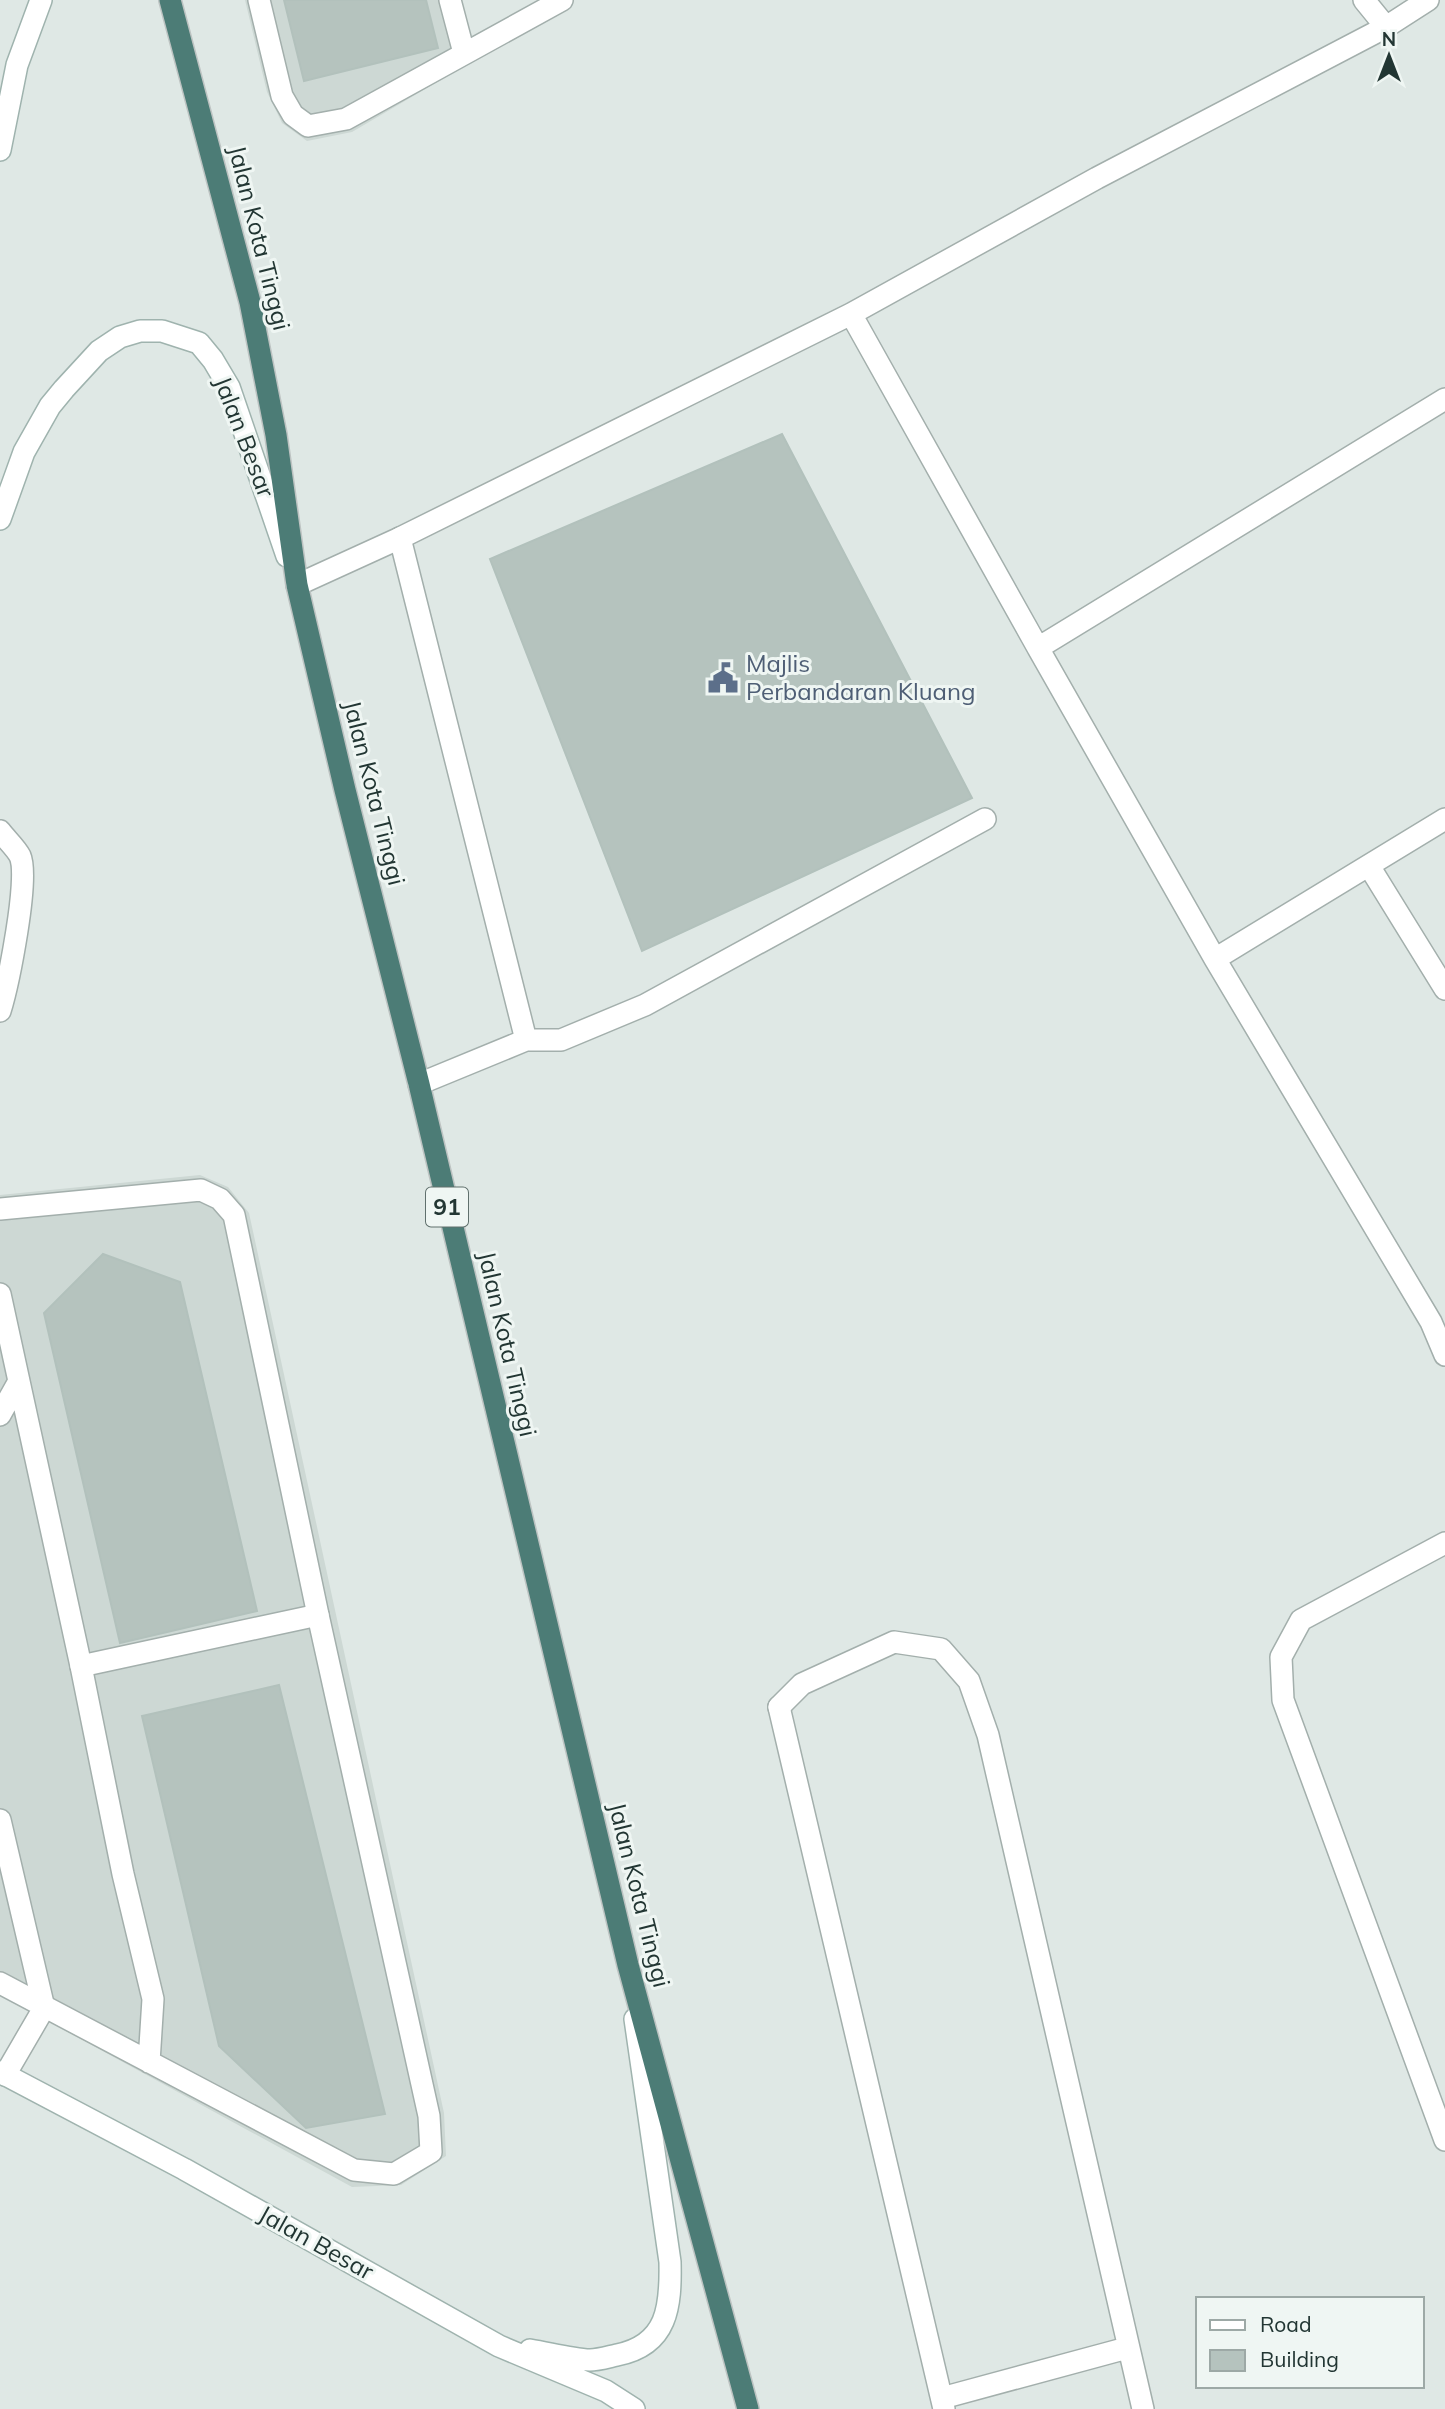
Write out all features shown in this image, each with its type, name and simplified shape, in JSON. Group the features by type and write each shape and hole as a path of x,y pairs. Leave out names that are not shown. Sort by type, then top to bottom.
{"highway":[{"name":"Jalan Kota Tinggi","path":"170,0 250,302 276,435 297,585 345,790 419,1084 628,1965 748,2409"}],"street":[{"path":"0,150 17,65 41,0"},
{"path":"259,0 282,96 293,115 308,126 346,119 562,0"},
{"path":"450,0 464,53"},
{"path":"1364,0 1386,27"},
{"path":"297,585 400,538 851,314 1097,178 1386,27 1428,0"},
{"path":"851,314 1215,959 1431,1322 1445,1355"},
{"name":"Jalan Besar","path":"0,519 24,452 50,406 81,369 120,337 140,331 177,334 199,343 229,387 297,585"},
{"path":"1038,648 1445,399"},
{"path":"400,538 526,1040"},
{"path":"419,1084 526,1040 561,1040 645,1005 985,819"},
{"path":"1215,959 1445,819"},
{"path":"0,831 21,857 22,897 8,984 0,1011"},
{"path":"1369,866 1445,989"},
{"path":"0,1209 201,1190 220,1199 234,1215 318,1615 429,2116 431,2152 394,2174 354,2170 0,1983"},
{"path":"0,1294 81,1665 123,1874 153,1999 149,2062"},
{"path":"0,1415 19,1381"},
{"path":"1445,1543 1301,1620 1281,1657 1283,1700 1445,2140"},
{"path":"81,1665 318,1615"},
{"path":"1127,2347 943,2403 779,1707 802,1684 894,1642 941,1649 969,1681 988,1735 1143,2409"},
{"path":"0,1820 44,2007 2,2074"},
{"path":"499,2346 591,2360 628,2353 650,2341 665,2319 671,2295 670,2262 628,1965"},
{"name":"Jalan Besar","path":"2,2074 184,2169 499,2346 606,2391 634,2409"}],"shaded area":[{"path":"245,0 458,0 473,61 352,132 307,141 282,123 267,92"},
{"path":"200,1175 228,1187 249,1213 444,2113 446,2156 401,2185 352,2187 0,1995 0,1195"}],"building":[{"path":"284,0 426,0 438,48 304,81"},
{"name":"Majlis Perbandaran Kluang","path":"782,434 972,798 642,951 490,559"},
{"path":"103,1254 180,1282 257,1611 120,1643 44,1313"},
{"path":"279,1685 385,2114 306,2128 219,2046 142,1716"}],"place":[{"name":"Majlis Perbandaran Kluang","path":"723,678"}]}
